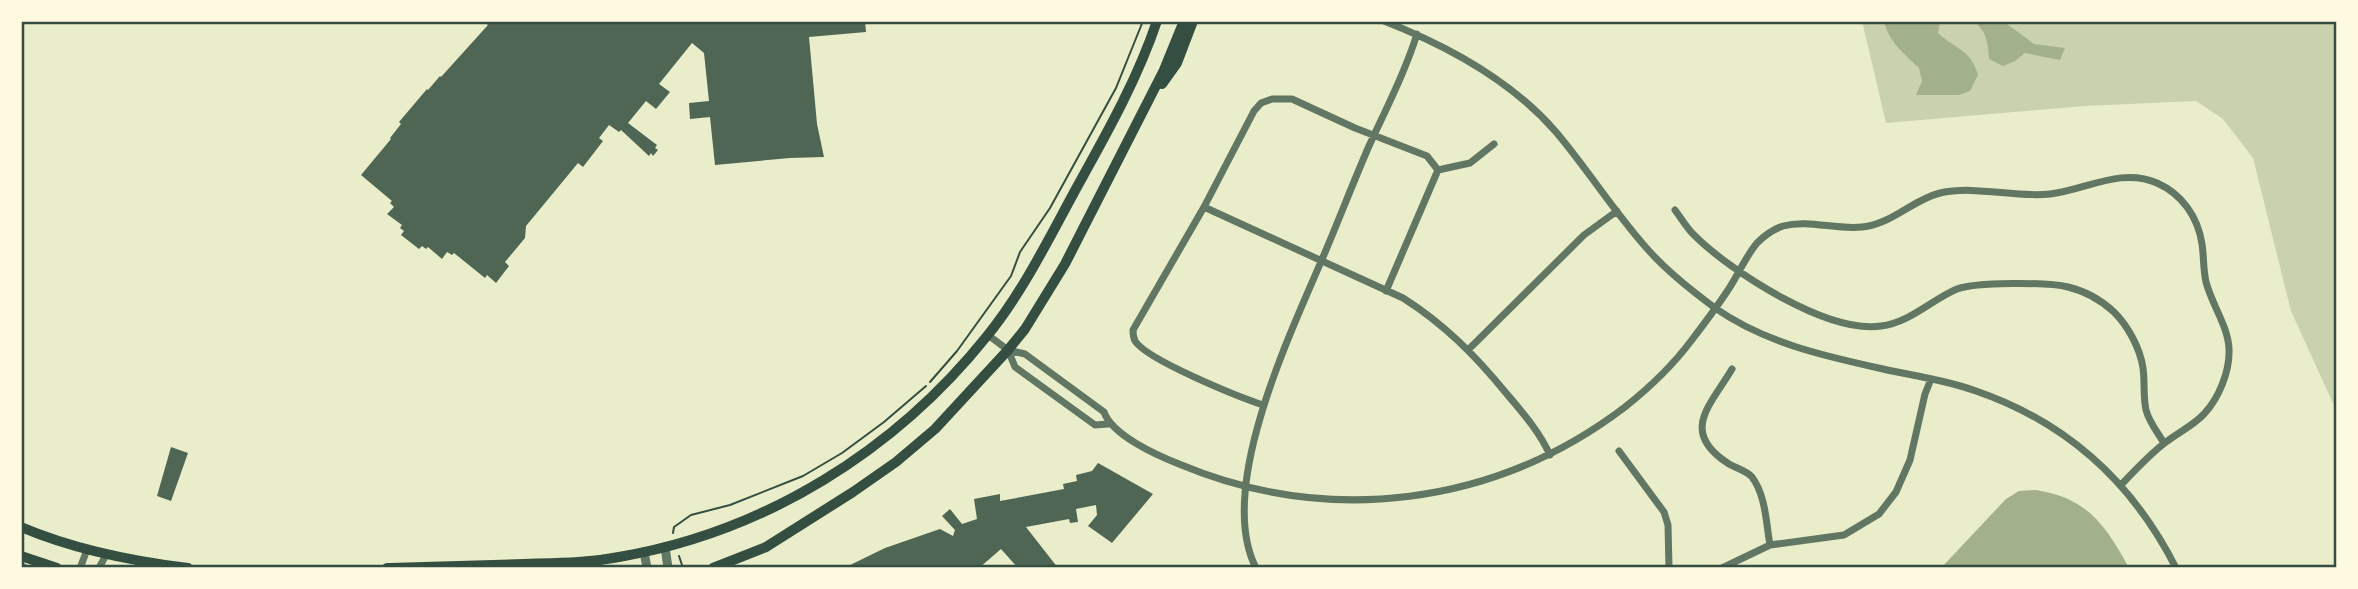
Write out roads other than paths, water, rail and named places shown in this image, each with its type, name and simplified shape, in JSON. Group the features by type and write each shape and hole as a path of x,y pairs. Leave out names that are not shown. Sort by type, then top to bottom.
{"main road":[{"path":"387,568 596,561 645,552 670,546 764,512 833,476 890,435 936,393 988,335 1022,285 1126,99 1157,21"},
{"path":"713,568 766,547 896,462 935,429 1008,350 1025,329 1065,264 1144,110 1184,21"},
{"path":"1144,110 1177,63 1193,21"},
{"path":"21,527 106,555 188,568"},
{"path":"21,556 57,568"}],"street":[{"path":"1384,21 1464,58 1525,102 1556,132 1651,253 1678,279 1716,308 1739,323 1807,351 1973,390 2012,404 2049,424 2083,448 2121,485 2155,529 2176,568"},
{"path":"1256,568 1248,551 1244,532 1247,488 1263,405 1288,338 1417,34"},
{"path":"1263,405 1177,370 1134,339 1133,330 1204,207 1254,111 1261,103 1272,99 1292,99 1427,156 1438,170"},
{"path":"1438,170 1471,163 1494,144"},
{"path":"1386,291 1438,170"},
{"path":"988,335 1008,350 1025,354 1104,412 1108,424 1133,441 1210,477 1292,497 1378,500 1422,495 1509,473 1550,455 1628,405 1665,371 1689,344 1716,308 1756,244 1768,233 1782,226 1797,224 1859,227 1878,224 1936,194 1955,190 2019,195 2049,194 2119,177 2138,178 2157,183 2174,194 2188,208 2197,225 2209,293 2226,332 2229,350 2222,384 2203,415 2164,443 2121,485"},
{"path":"1204,207 1426,312 1451,332 1485,366 1530,420 1550,455"},
{"path":"1675,210 1693,234 1716,255 1793,304 1814,314 1862,326 1894,324 1941,296 1980,284 2065,286 2084,292 2116,314 2128,330 2143,366 2147,411 2164,443"},
{"path":"1468,350 1584,235 1617,211"},
{"path":"1008,350 1015,367 1096,425 1108,424"},
{"path":"1732,369 1704,416 1702,434 1705,442 1727,463 1751,475 1762,497 1770,545"},
{"path":"1722,568 1770,545 1844,535 1879,514 1896,492 1910,460 1931,379"},
{"path":"1619,451 1664,512 1668,525 1668,568"},
{"path":"668,568 670,546"},
{"path":"80,568 87,550"},
{"path":"645,552 646,568"},
{"path":"99,568 106,555"}]}
